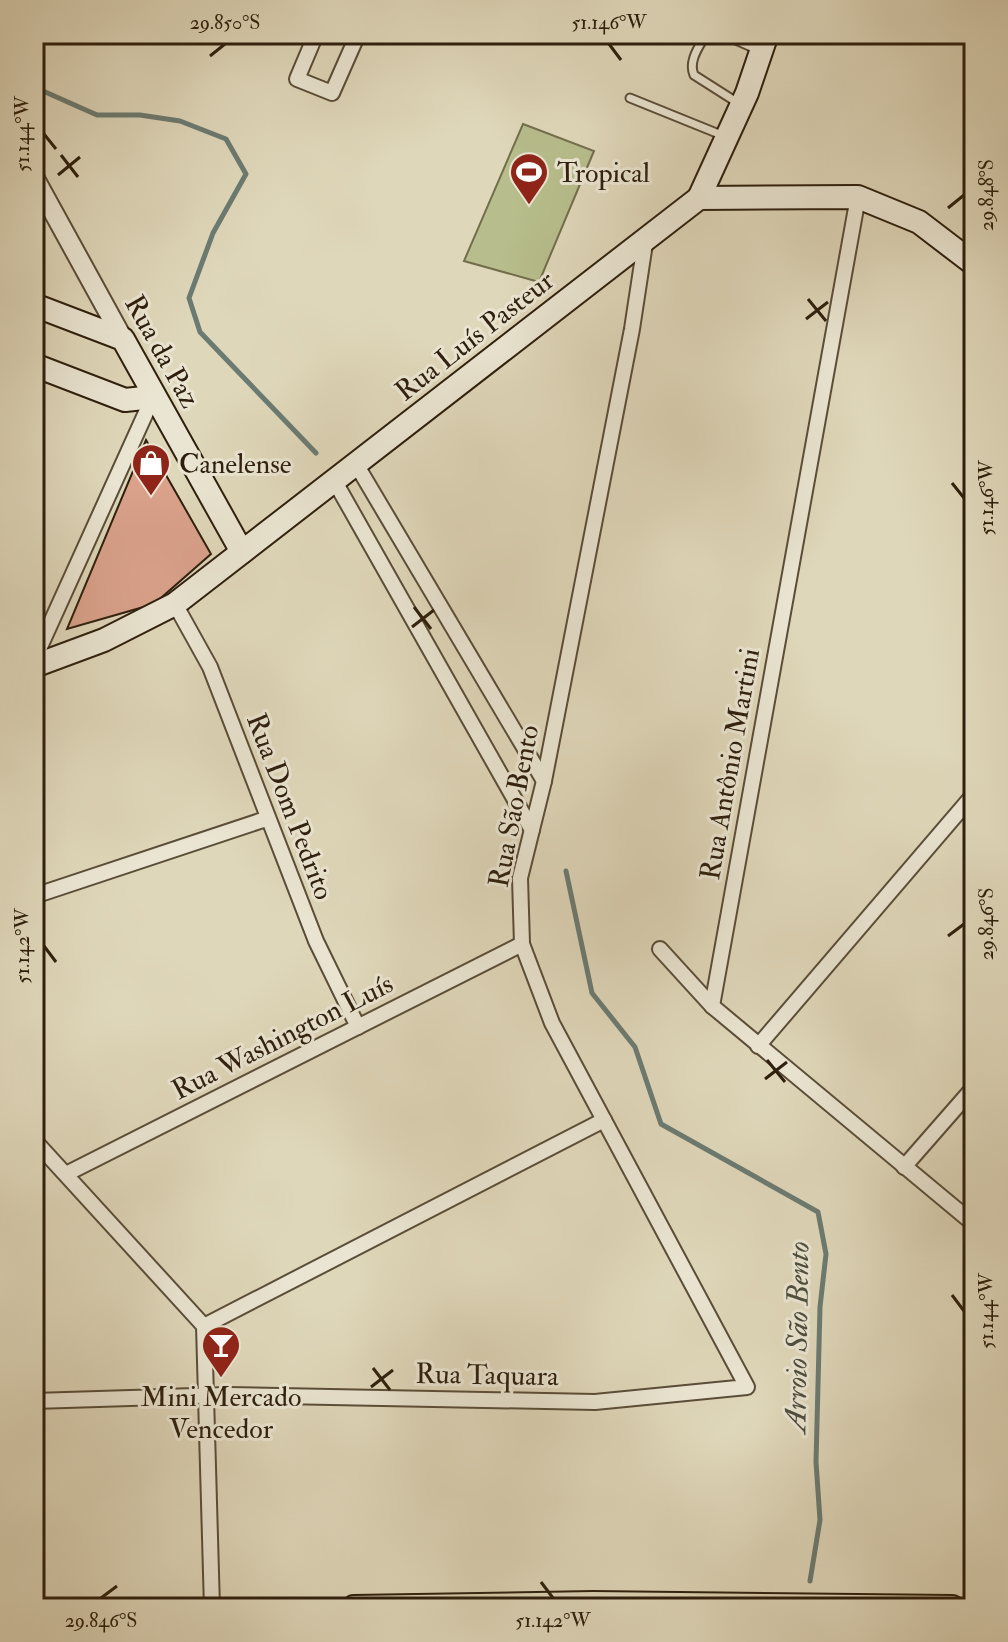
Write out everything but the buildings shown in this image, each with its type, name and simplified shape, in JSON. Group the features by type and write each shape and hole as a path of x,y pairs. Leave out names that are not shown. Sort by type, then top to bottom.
{"main road":[{"path":"765,43 699,198 858,197 919,222 974,264"},
{"name":"Rua Luís Pasteur","path":"34,663 141,624 175,604 699,198"},
{"path":"34,305 123,339"},
{"name":"Rua da Paz","path":"123,339 242,552"},
{"path":"34,365 125,400 153,397"},
{"path":"354,1608 593,1604 952,1608"}],"street":[{"path":"316,34 297,79 332,93 358,34"},
{"name":"Rua da Paz","path":"34,177 123,339"},
{"name":"Rua Antônio Martini","path":"712,1006 858,197"},
{"name":"Rua São Bento","path":"646,237 632,329 544,781 520,878 522,944 552,1023 747,1387"},
{"path":"34,663 153,397"},
{"path":"356,464 455,637 544,781"},
{"path":"334,480 532,830"},
{"name":"Rua Dom Pedrito","path":"175,604 210,667 266,819 316,941 358,1027"},
{"path":"431,651 455,637"},
{"path":"758,1046 974,794"},
{"path":"34,896 266,819"},
{"name":"Rua Washington Luís","path":"66,1174 522,944"},
{"path":"660,949 712,1006 974,1224"},
{"path":"904,1167 974,1087"},
{"path":"204,1326 604,1120"},
{"path":"34,1140 204,1326 212,1608"},
{"name":"Rua Taquara","path":"34,1401 204,1395 595,1402 747,1387"}],"lane":[{"path":"706,34 691,63 692,70 741,105"},
{"path":"722,34 765,43"},
{"path":"630,98 727,138"}],"green space":[{"name":"Tropical","path":"523,124 594,151 539,282 464,261"}],"waterway":[{"path":"34,87 97,115 140,115 180,121 226,139 246,174 213,233 189,298 200,332 316,453"},
{"name":"Arroio São Bento","path":"566,871 592,993 635,1047 661,1124 818,1212 826,1254 820,1307 816,1462 820,1520 810,1581"}],"place":[{"name":"Tropical","path":"529,206"},
{"name":"Canelense","path":"151,497"},
{"name":"Mini Mercado Vencedor","path":"221,1379"}]}
